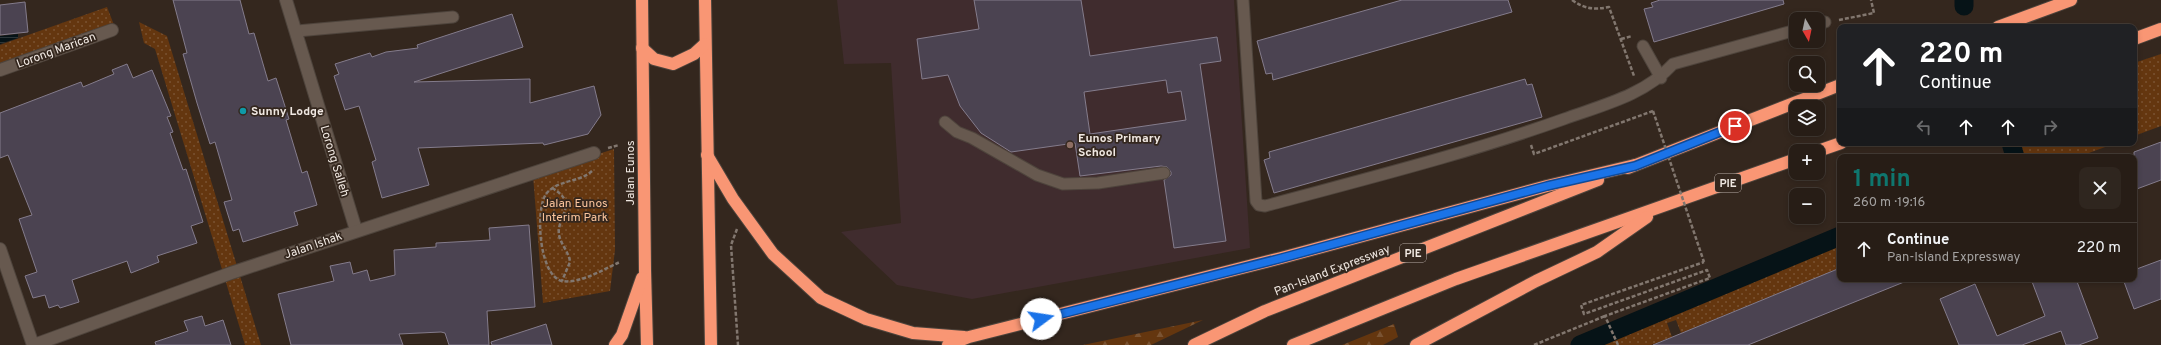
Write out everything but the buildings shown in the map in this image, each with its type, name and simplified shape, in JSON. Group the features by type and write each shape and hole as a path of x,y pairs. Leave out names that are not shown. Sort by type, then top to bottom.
{"highway":[{"name":"Jalan Eunos","path":"642,0 647,345"},
{"path":"705,0 711,345"},
{"path":"2006,24 2071,0"},
{"path":"2137,38 2161,29"},
{"path":"642,48 654,58 672,64 694,54 705,44"},
{"name":"Pan-Island Expressway","path":"1194,345 1265,311 1837,86"},
{"path":"1825,149 1837,144"},
{"path":"707,154 743,213 773,254 821,298 866,319 913,333 969,337"},
{"name":"PIE","path":"1293,345 1456,279 1789,162"},
{"path":"948,345 969,337 1282,258 1547,186 1635,166"},
{"path":"1416,345 1536,281 1597,252 1660,208"},
{"path":"615,345 622,334 645,270"}],"street":[{"name":"Lorong Salleh","path":"286,0 297,31 356,230"},
{"name":"Lorong Marican","path":"0,70 112,30"},
{"name":"Jalan Ishak","path":"34,345 231,273 356,230 594,153"},
{"path":"0,249 34,345"}],"lane":[{"path":"1243,0 1256,201 1259,205 1264,206 1497,143 1639,91 1660,78 1673,64 1789,32"},
{"path":"297,31 453,17"},
{"path":"1643,46 1660,78"},
{"path":"945,122 957,132 972,138 1036,175 1063,184 1098,183 1164,173"}],"path":[{"path":"1572,0 1583,7 1595,10 1609,7 1639,91"},
{"path":"1825,22 1874,13 1871,0"},
{"path":"1530,142 1534,154 1653,111 1704,262 1581,306 1584,314 1708,270 1710,278 1606,316 1534,345"},
{"path":"594,153 594,168 589,173 561,183 552,188 543,200 541,209 544,255 550,272 562,281 579,279 620,262"},
{"path":"552,188 561,195 565,205 565,213 559,233 570,262 562,281"},
{"path":"738,345 732,245 743,213"},
{"path":"1606,316 1618,345"}],"shaded area":[{"name":"Eunos Primary School","path":"837,0 1234,0 1250,248 972,299 897,285 841,232 901,223 891,63 844,64"},
{"path":"18,34 18,38 0,44 0,36"}],"green space":[{"path":"107,7 114,25 0,67 0,45"},
{"path":"139,22 167,36 261,345 245,345 155,49 144,43"},
{"path":"2161,54 2161,126 2137,135 2137,62"},
{"path":"2020,146 2108,146 2086,154 2023,154"},
{"name":"Jalan Eunos Interim Park","path":"614,149 615,250 610,291 543,303 533,175"},
{"path":"1837,245 1837,269 1681,333 1676,320 1667,323 1672,337 1651,345 1603,345"},
{"path":"1203,320 1151,345 1083,345"},
{"path":"1394,324 1398,337 1383,345 1342,345"}],"waterway":[{"path":"1964,0 1964,6"},
{"path":"2012,146 2014,154"},
{"path":"1580,345 1837,237"}],"place":[{"name":"Sunny Lodge","path":"243,111"},
{"name":"Eunos Primary School","path":"1070,145"}],"route":[{"path":"1041,319 1282,258 1547,186 1635,166 1735,126"}]}
